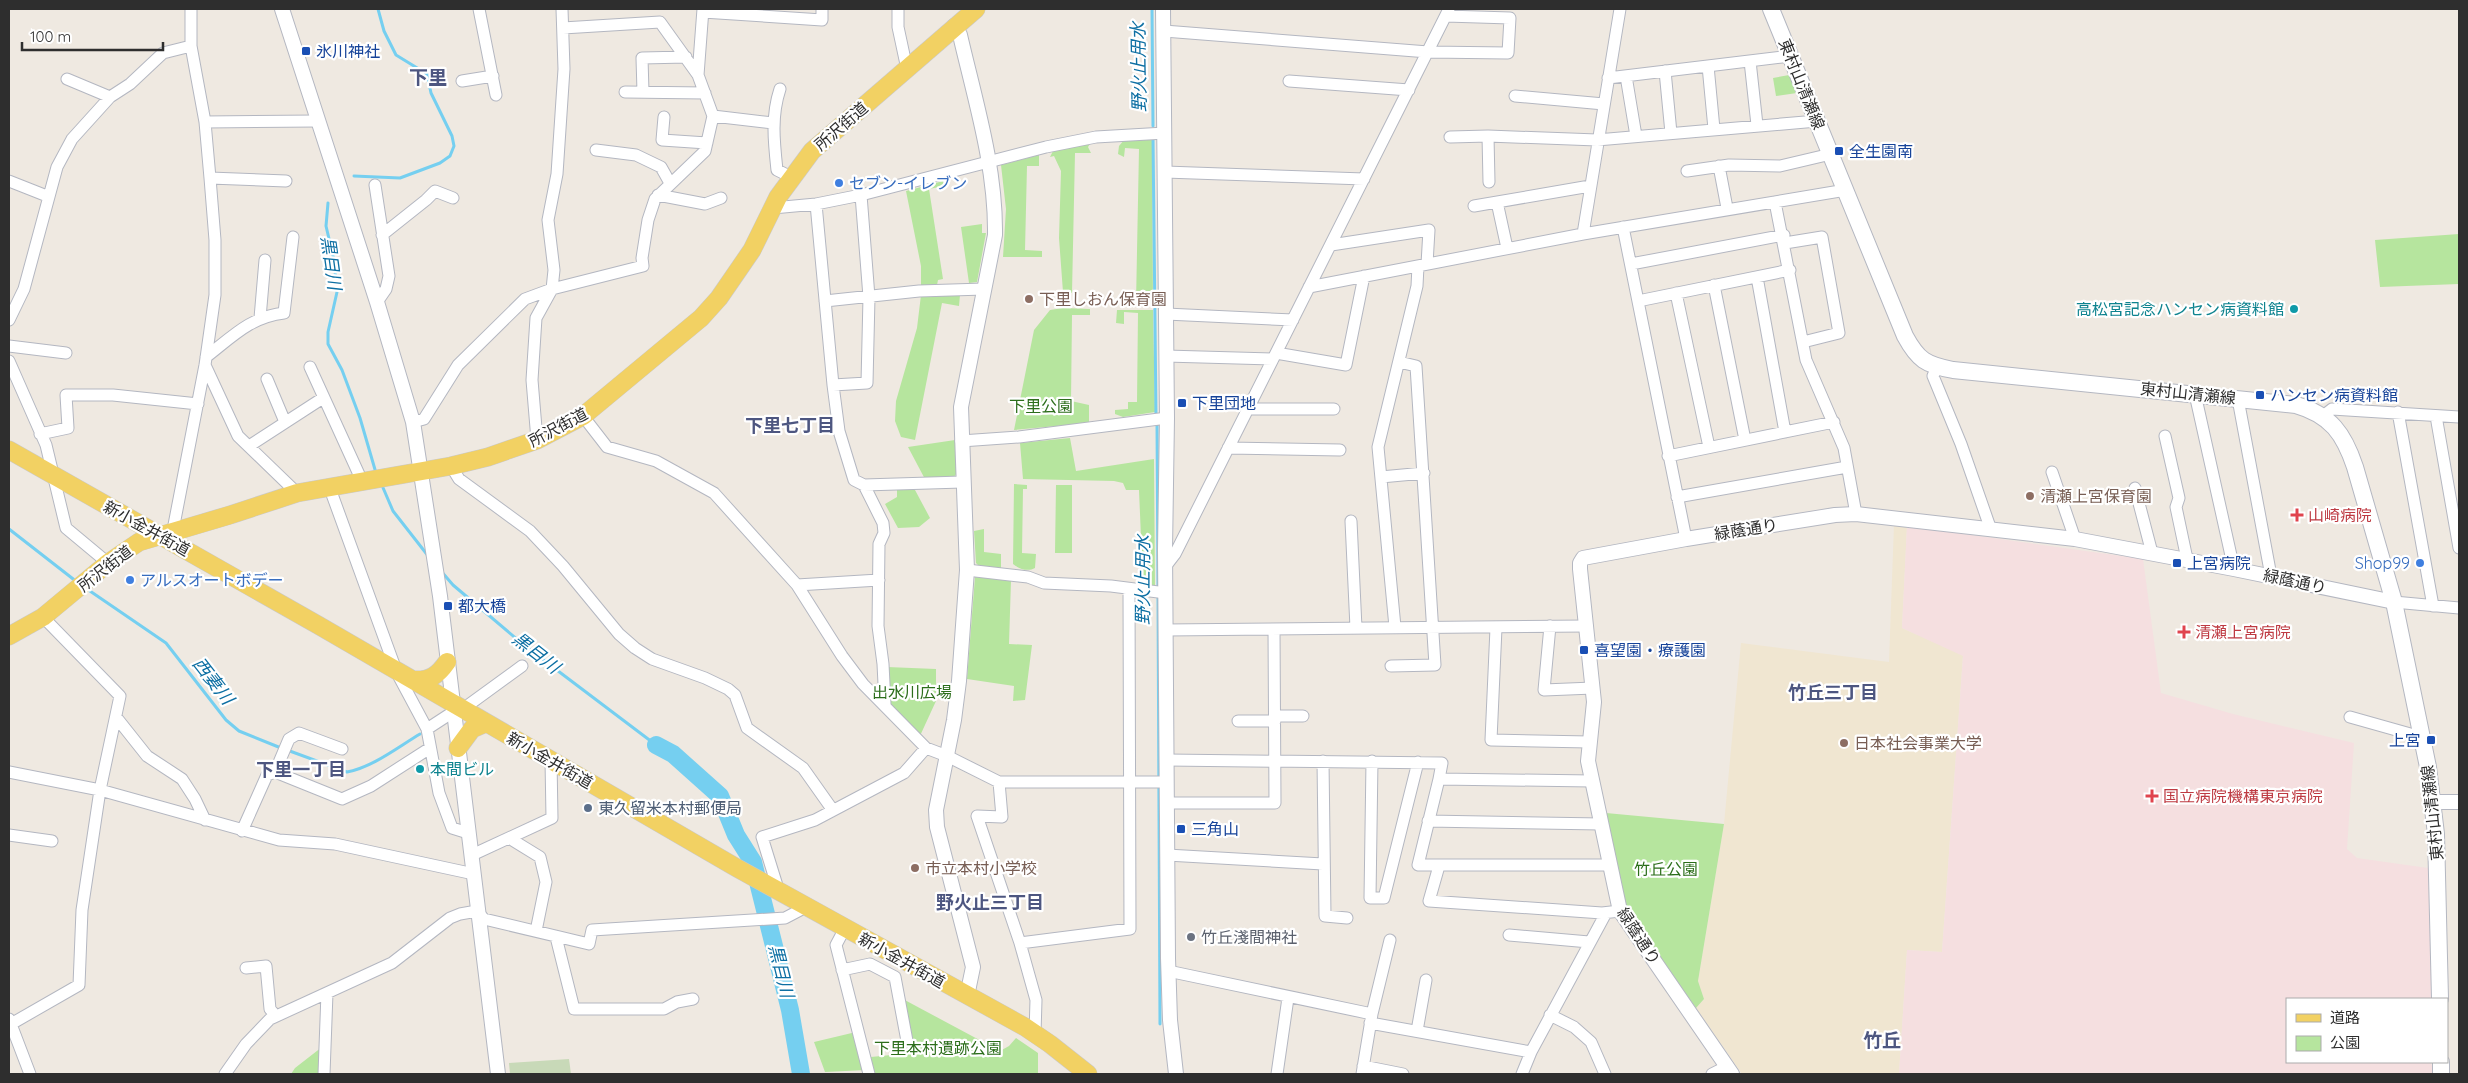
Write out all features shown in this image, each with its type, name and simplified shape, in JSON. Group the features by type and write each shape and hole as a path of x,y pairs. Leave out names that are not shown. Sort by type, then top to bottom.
{"main road":[{"name":"所沢街道","path":"9,636 43,617 108,563 140,542 166,532 223,518 297,493 488,458 537,440 583,416 694,324 713,305 744,263 791,177 812,151 954,26 976,9"},
{"name":"東村山清瀬線","path":"1772,9 1905,336 1913,351 1923,361 1937,367 2296,405 2323,416 2337,430 2349,448 2394,602 2434,802 2440,998"},
{"name":"新小金井街道","path":"9,450 54,476 166,532 397,673 414,680 456,708 486,722 737,868 1035,1034 1088,1074"},
{"path":"414,680 425,681 433,677 447,662"},
{"path":"458,748 472,729 486,722"}],"street":[{"path":"166,532 198,404 215,295 215,240 210,178 205,122 191,46 191,9"},
{"path":"282,9 377,302 413,422 433,542 447,662 456,708 458,748 472,854 476,912 498,1074"},
{"path":"479,9 496,95"},
{"path":"537,440 532,380 536,318 552,288 554,270 548,220 558,164 564,69 562,9"},
{"path":"698,75 703,10 822,20 822,9"},
{"path":"898,9 898,26 907,69"},
{"path":"1163,9 1166,356 1160,419 1165,567 1161,593 1166,630 1167,760 1162,782 1167,803 1168,971 1170,1020 1176,1074"},
{"path":"1583,234 1620,9"},
{"path":"1164,31 1428,52 1508,53 1510,18 1448,12 1428,52 1409,90 1331,245 1274,356 1175,554 1165,567"},
{"path":"413,422 424,419 458,365 525,299 552,288 643,266 642,258 649,211 658,196 695,163 705,151 713,116 705,93 698,75 660,22 563,28"},
{"path":"954,26 960,35 994,192 995,235 961,407 962,482 967,570 959,682 936,810 937,827 973,967 967,996"},
{"path":"9,320 24,289 47,196 57,168 72,139 110,97 130,84 163,53 191,46"},
{"path":"1608,78 1791,56"},
{"path":"642,92 642,58 686,57"},
{"path":"1750,61 1757,125"},
{"path":"1708,66 1714,129"},
{"path":"1665,72 1671,133"},
{"path":"462,80 492,76"},
{"path":"1626,76 1636,136"},
{"path":"67,79 110,97"},
{"path":"1290,81 1409,90"},
{"path":"780,89 774,106 773,123 777,170 791,177"},
{"path":"625,92 705,93"},
{"path":"1514,96 1604,104"},
{"path":"713,116 773,123"},
{"path":"664,117 662,140 707,143"},
{"path":"205,122 317,121"},
{"path":"1450,137 1488,136 1597,140 1817,121"},
{"path":"773,208 816,204 861,195 988,162 1096,137 1165,133"},
{"path":"1488,136 1489,182"},
{"path":"596,150 636,155 661,167 670,184"},
{"path":"1687,171 1719,166 1780,166 1831,154"},
{"path":"1719,166 1727,208"},
{"path":"1165,172 1364,179"},
{"path":"210,178 286,181"},
{"path":"9,182 47,196"},
{"path":"375,186 389,276 386,289 377,302"},
{"path":"1474,206 1590,186"},
{"path":"1309,287 1583,234 1727,208 1846,190"},
{"path":"382,235 435,191 453,198"},
{"path":"833,385 867,383 869,297 861,195"},
{"path":"658,196 706,204 721,198"},
{"path":"1497,202 1507,248"},
{"path":"1776,202 1806,360 1844,448 1856,514"},
{"path":"816,204 833,385 840,431 854,480 864,485 962,482"},
{"path":"1623,227 1686,539"},
{"path":"1331,245 1429,230 1423,265 1378,447 1395,628"},
{"path":"206,361 253,321 284,313 293,237"},
{"path":"1631,264 1784,239 1822,237 1839,333 1803,342"},
{"path":"260,318 265,260"},
{"path":"1638,301 1790,270"},
{"path":"1166,356 1274,356 1346,365 1364,276"},
{"path":"1757,276 1784,432"},
{"path":"1714,285 1745,440"},
{"path":"825,301 984,288"},
{"path":"1676,293 1709,447"},
{"path":"1166,314 1293,320"},
{"path":"9,346 66,353"},
{"path":"9,361 46,445 66,528 108,563"},
{"path":"206,361 238,436 297,493"},
{"path":"1391,666 1435,665 1416,366 1399,362"},
{"path":"310,367 323,398 372,479"},
{"path":"1937,367 1933,376 1961,444 1991,530"},
{"path":"267,379 285,422"},
{"path":"40,434 68,428 66,394 113,395 198,404"},
{"path":"2195,394 2234,569"},
{"path":"249,446 323,398"},
{"path":"2238,398 2271,576"},
{"path":"1248,410 1334,409"},
{"path":"2323,416 2332,409 2459,417"},
{"path":"2398,412 2433,606"},
{"path":"583,416 606,447 656,461 714,493 797,585 842,656 864,684 926,748 947,756 999,782 1162,782"},
{"path":"2436,416 2459,548"},
{"path":"961,441 1019,437 1160,419"},
{"path":"1668,456 1834,422"},
{"path":"2165,436 2179,498 2176,507 2187,559"},
{"path":"1228,448 1340,450"},
{"path":"451,466 459,479 530,531 563,566 608,622 635,648 652,659 705,678 728,689 735,695 747,728 803,768 832,809"},
{"path":"1677,497 1846,467"},
{"path":"2052,472 2076,539"},
{"path":"1381,476 1424,473"},
{"path":"864,485 883,523 884,533 879,544 878,626 883,664 885,704"},
{"path":"329,486 397,673 426,729 439,793 452,828 468,833"},
{"path":"2135,488 2152,553"},
{"name":"緑蔭通り","path":"1730,1070 1613,912 1610,866 1588,761 1594,688 1580,570 1580,563 1583,558 1686,539 1835,515 1856,514 2076,539 2187,559 2394,602 2459,608"},
{"path":"1351,521 1356,628"},
{"path":"967,570 1028,577 1044,583 1111,586 1161,593"},
{"path":"797,585 878,580"},
{"path":"1020,943 1130,929 1129,589"},
{"path":"30,1074 10,1020 79,985 82,910 100,790 120,696 43,617"},
{"path":"1550,626 1544,690 1594,688"},
{"path":"1166,630 1587,626"},
{"path":"1496,628 1491,740 1589,742"},
{"path":"1167,803 1275,803 1274,630"},
{"path":"426,729 522,666"},
{"path":"116,716 148,756 182,779 195,799 205,820"},
{"path":"1238,720 1304,716"},
{"path":"2350,717 2421,737"},
{"path":"242,830 267,776 275,772 290,739 299,733 342,749"},
{"path":"275,772 342,799 371,786 430,748"},
{"path":"775,889 762,837 815,820 832,809 904,773 926,748"},
{"path":"472,854 552,818 551,760"},
{"path":"1167,760 1442,763 1418,865 1610,866"},
{"path":"1323,761 1324,916 1346,918"},
{"path":"1372,762 1370,898 1384,898 1418,762"},
{"path":"9,772 100,790 279,840 335,844 474,874"},
{"path":"1439,780 1592,781"},
{"path":"999,782 1002,817 977,816 1020,943 1036,1000 1035,1034"},
{"path":"2434,802 2459,802"},
{"path":"1428,821 1601,824"},
{"path":"9,835 52,841"},
{"path":"509,838 540,857 546,882 536,931"},
{"path":"1167,855 1323,864"},
{"path":"1439,866 1429,901 1613,912"},
{"path":"225,1074 256,1031 276,1016 392,963 450,918 460,914 476,912 484,919 589,944 592,930 785,918 806,907"},
{"path":"1522,1074 1530,1052 1589,942 1603,922 1613,912"},
{"path":"845,928 836,945 869,1074"},
{"path":"1508,935 1589,942"},
{"path":"556,937 574,1009 664,1009 677,1002 693,1000"},
{"path":"1390,940 1371,1019 1362,1070 1403,1074"},
{"path":"842,970 870,964 896,977 907,1042"},
{"path":"246,968 266,966 270,1009 276,1016"},
{"path":"1168,971 1288,998 1417,1031 1530,1052"},
{"path":"1417,1031 1426,980"},
{"path":"324,1074 327,993"},
{"path":"1277,1074 1288,998"},
{"path":"1550,1014 1574,1027 1591,1042 1605,1074"},
{"path":"1712,1074 1730,1070"}],"shaded area":[{"name":"日本社会事業大学","path":"1894,524 1907,526 1902,628 1963,655 1942,952 1907,950 1899,1074 1742,1074 1696,1008 1704,999 1698,981 1724,824 1741,643 1889,662"},
{"name":"国立病院機構東京病院","path":"1907,526 2143,559 2161,693 2233,714 2354,743 2347,849 2357,858 2428,868 2432,998 2286,998 2286,1063 2431,1063 2434,1074 1899,1074 1907,950 1942,952 1963,656 1902,628"}],"green space":[{"path":"1789,75 1797,93 1776,96 1773,78"},
{"path":"1152,138 1153,304 1136,303 1139,149 1125,148 1124,157 1118,154 1119,146 1124,140"},
{"path":"1090,144 1088,147 1091,153 1075,153 1072,293 1063,292 1059,238 1061,171 1054,156 1050,157 1053,151"},
{"path":"1039,155 1039,166 1027,166 1025,250 1042,251 1042,257 1003,257 1006,209 1001,165"},
{"path":"943,181 944,186 929,189 943,279 938,280 937,285 921,288 921,266 906,191"},
{"path":"982,224 982,233 986,233 977,282 969,283 961,227"},
{"path":"2459,234 2459,284 2380,287 2375,240"},
{"path":"921,295 960,295 959,306 942,303 915,440 901,437 895,421 896,401 917,328"},
{"name":"下里公園","path":"1063,308 1090,309 1090,315 1072,315 1071,401 1089,405 1089,423 1014,430 1034,330 1050,310"},
{"path":"1117,310 1153,310 1155,412 1123,417 1115,414 1115,410 1128,409 1128,402 1137,402 1138,313 1124,312 1124,324 1116,323"},
{"path":"1070,438 1076,471 1154,459 1155,587 1143,585 1139,490 1126,490 1123,483 1114,481 1023,479 1020,443"},
{"path":"955,440 957,473 953,478 926,481 908,447"},
{"path":"1014,484 1027,485 1027,489 1023,489 1022,553 1036,554 1035,568 1029,570 1021,569 1013,564"},
{"path":"1056,485 1072,485 1072,553 1055,553"},
{"path":"897,490 915,490 930,518 919,527 898,528 885,504 897,497"},
{"path":"984,529 984,552 1001,554 1001,568 979,566 976,563 974,531"},
{"path":"975,577 1011,580 1009,644 1032,645 1025,700 1013,701 1014,686 967,679"},
{"name":"出水川広場","path":"887,667 936,669 936,701 919,738 888,701"},
{"name":"竹丘公園","path":"1606,813 1724,824 1698,981 1704,999 1696,1008 1624,907"},
{"name":"下里本村遺跡公園","path":"901,998 1000,1051 1009,1046 1016,1038 1038,1053 1038,1074 873,1074 871,1057 911,1053"},
{"path":"856,1032 866,1070 825,1072 814,1042"},
{"path":"322,1047 321,1074 291,1074 295,1068"},
{"path":"569,1059 571,1074 510,1074 509,1063"}],"waterway":[{"name":"黒目川","path":"354,176 400,178 440,163 450,156 454,146 452,136 431,93 427,74 396,55 384,31 378,9"},
{"name":"野火止用水","path":"1152,9 1153,126"},
{"name":"野火止用水","path":"1153,137 1156,416"},
{"name":"黒目川","path":"328,203 326,226 334,260 337,292 328,332 328,344 342,370 360,418 376,473"},
{"name":"野火止用水","path":"1157,422 1158,588"},
{"name":"黒目川","path":"381,483 393,511 429,557"},
{"name":"西妻川","path":"9,529 77,582"},
{"name":"黒目川","path":"441,571 453,585 525,646 656,745"},
{"name":"西妻川","path":"87,589 166,643 226,720 239,731 281,748"},
{"name":"野火止用水","path":"1158,594 1160,1024"},
{"name":"西妻川","path":"287,750 347,772 376,761 420,734"},
{"name":"黒目川","path":"656,745 673,754 720,796 736,835 753,862 790,1010 801,1074"}],"place":[{"name":"氷川神社","path":"306,51"},
{"name":"全生園南","path":"1839,151"},
{"name":"セブン-イレブン","path":"839,183"},
{"name":"下里しおん保育園","path":"1029,299"},
{"name":"高松宮記念ハンセン病資料館","path":"2294,309"},
{"name":"ハンセン病資料館","path":"2260,395"},
{"name":"下里団地","path":"1182,403"},
{"name":"清瀬上宮保育園","path":"2030,496"},
{"name":"山崎病院","path":"2297,515"},
{"name":"上宮病院","path":"2177,563"},
{"name":"Shop99","path":"2420,563"},
{"name":"アルスオートボデー","path":"130,580"},
{"name":"都大橋","path":"448,606"},
{"name":"清瀬上宮病院","path":"2184,632"},
{"name":"喜望園・療護園","path":"1584,650"},
{"name":"上宮","path":"2431,740"},
{"name":"日本社会事業大学","path":"1844,743"},
{"name":"本間ビル","path":"420,769"},
{"name":"国立病院機構東京病院","path":"2152,796"},
{"name":"東久留米本村郵便局","path":"588,808"},
{"name":"三角山","path":"1181,829"},
{"name":"市立本村小学校","path":"915,868"},
{"name":"竹丘淺間神社","path":"1191,937"}],"district":[{"name":"下里","path":"428,77"},
{"name":"下里七丁目","path":"790,426"},
{"name":"竹丘三丁目","path":"1833,693"},
{"name":"下里一丁目","path":"301,770"},
{"name":"野火止三丁目","path":"990,903"},
{"name":"竹丘","path":"1882,1040"}]}
